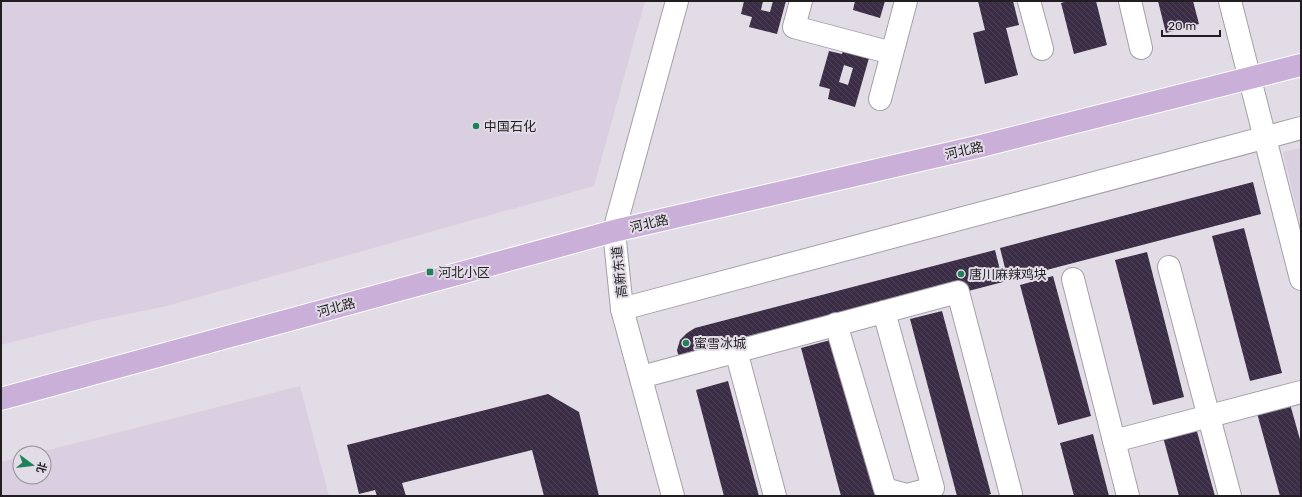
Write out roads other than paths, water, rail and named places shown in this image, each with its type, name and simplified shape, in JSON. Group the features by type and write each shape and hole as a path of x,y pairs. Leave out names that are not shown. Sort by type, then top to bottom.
{"main road":[{"name":"河北路","path":"1,399 614,231 981,146 1301,65"}],"street":[{"name":"高新东道","path":"673,496 622,309 614,231 677,1"},
{"path":"800,1 794,27 892,53"},
{"path":"880,99 906,1"},
{"path":"1030,1 1042,49"},
{"path":"1130,1 1141,48"},
{"path":"1230,1 1301,278"},
{"path":"622,309 1301,128"},
{"path":"1170,267 1230,496"},
{"path":"1073,279 1128,496"},
{"path":"641,377 958,292 1011,494"},
{"path":"836,324 885,489 907,494 933,488 884,312"},
{"path":"736,351 775,496"},
{"path":"1114,441 1301,392"}],"place":[{"name":"中国石化","path":"476,126"},
{"name":"河北小区","path":"430,272"},
{"name":"唐川麻辣鸡块","path":"961,274"},
{"name":"蜜雪冰城","path":"686,343"}]}
